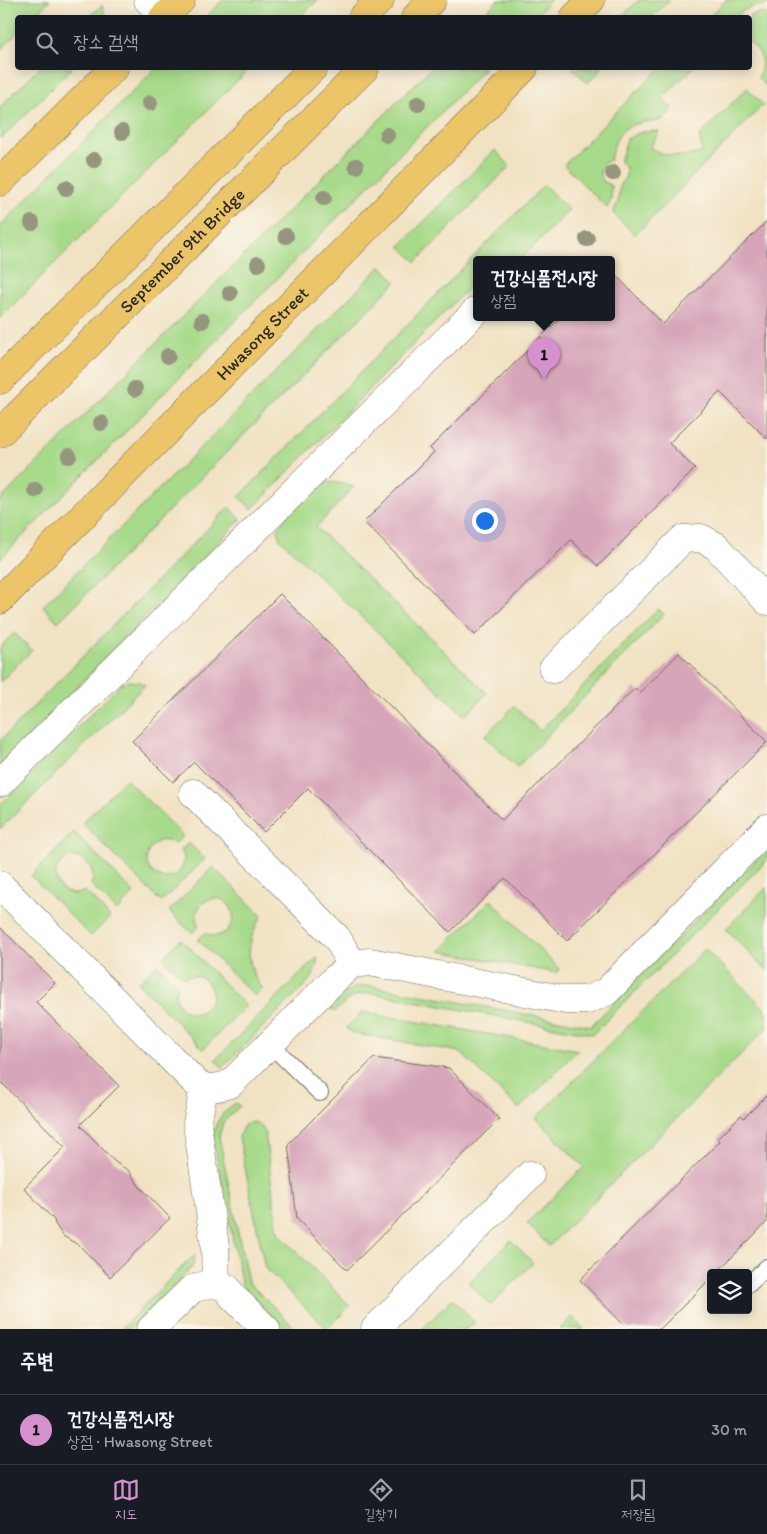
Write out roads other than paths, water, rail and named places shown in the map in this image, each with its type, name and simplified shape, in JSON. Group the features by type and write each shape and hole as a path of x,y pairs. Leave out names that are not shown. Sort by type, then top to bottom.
{"main road":[{"path":"365,15 380,0"},
{"path":"418,15 432,0"},
{"path":"577,15 591,0"},
{"path":"0,182 112,70"},
{"name":"September 9th Bridge","path":"0,380 310,70"},
{"name":"September 9th Bridge","path":"0,434 363,70"},
{"name":"Hwasong Street","path":"0,600 522,70"}],"street":[{"path":"0,783 473,314"},
{"path":"553,669 682,539 701,538 716,546 767,601"},
{"path":"193,793 336,938 352,964"},
{"path":"0,885 184,1071 204,1088 216,1088 230,1084 352,964 370,962 566,1000 587,1000 606,992 767,828"},
{"path":"204,1088 196,1124 215,1246 216,1284"},
{"path":"375,1329 530,1175"},
{"path":"151,1329 192,1289 205,1284 216,1284 227,1288 233,1297 266,1329"}],"lane":[{"path":"270,1044 320,1093"},
{"path":"752,1281 767,1267"}],"place":[{"name":"건강식품전시장","path":"544,379"}]}
